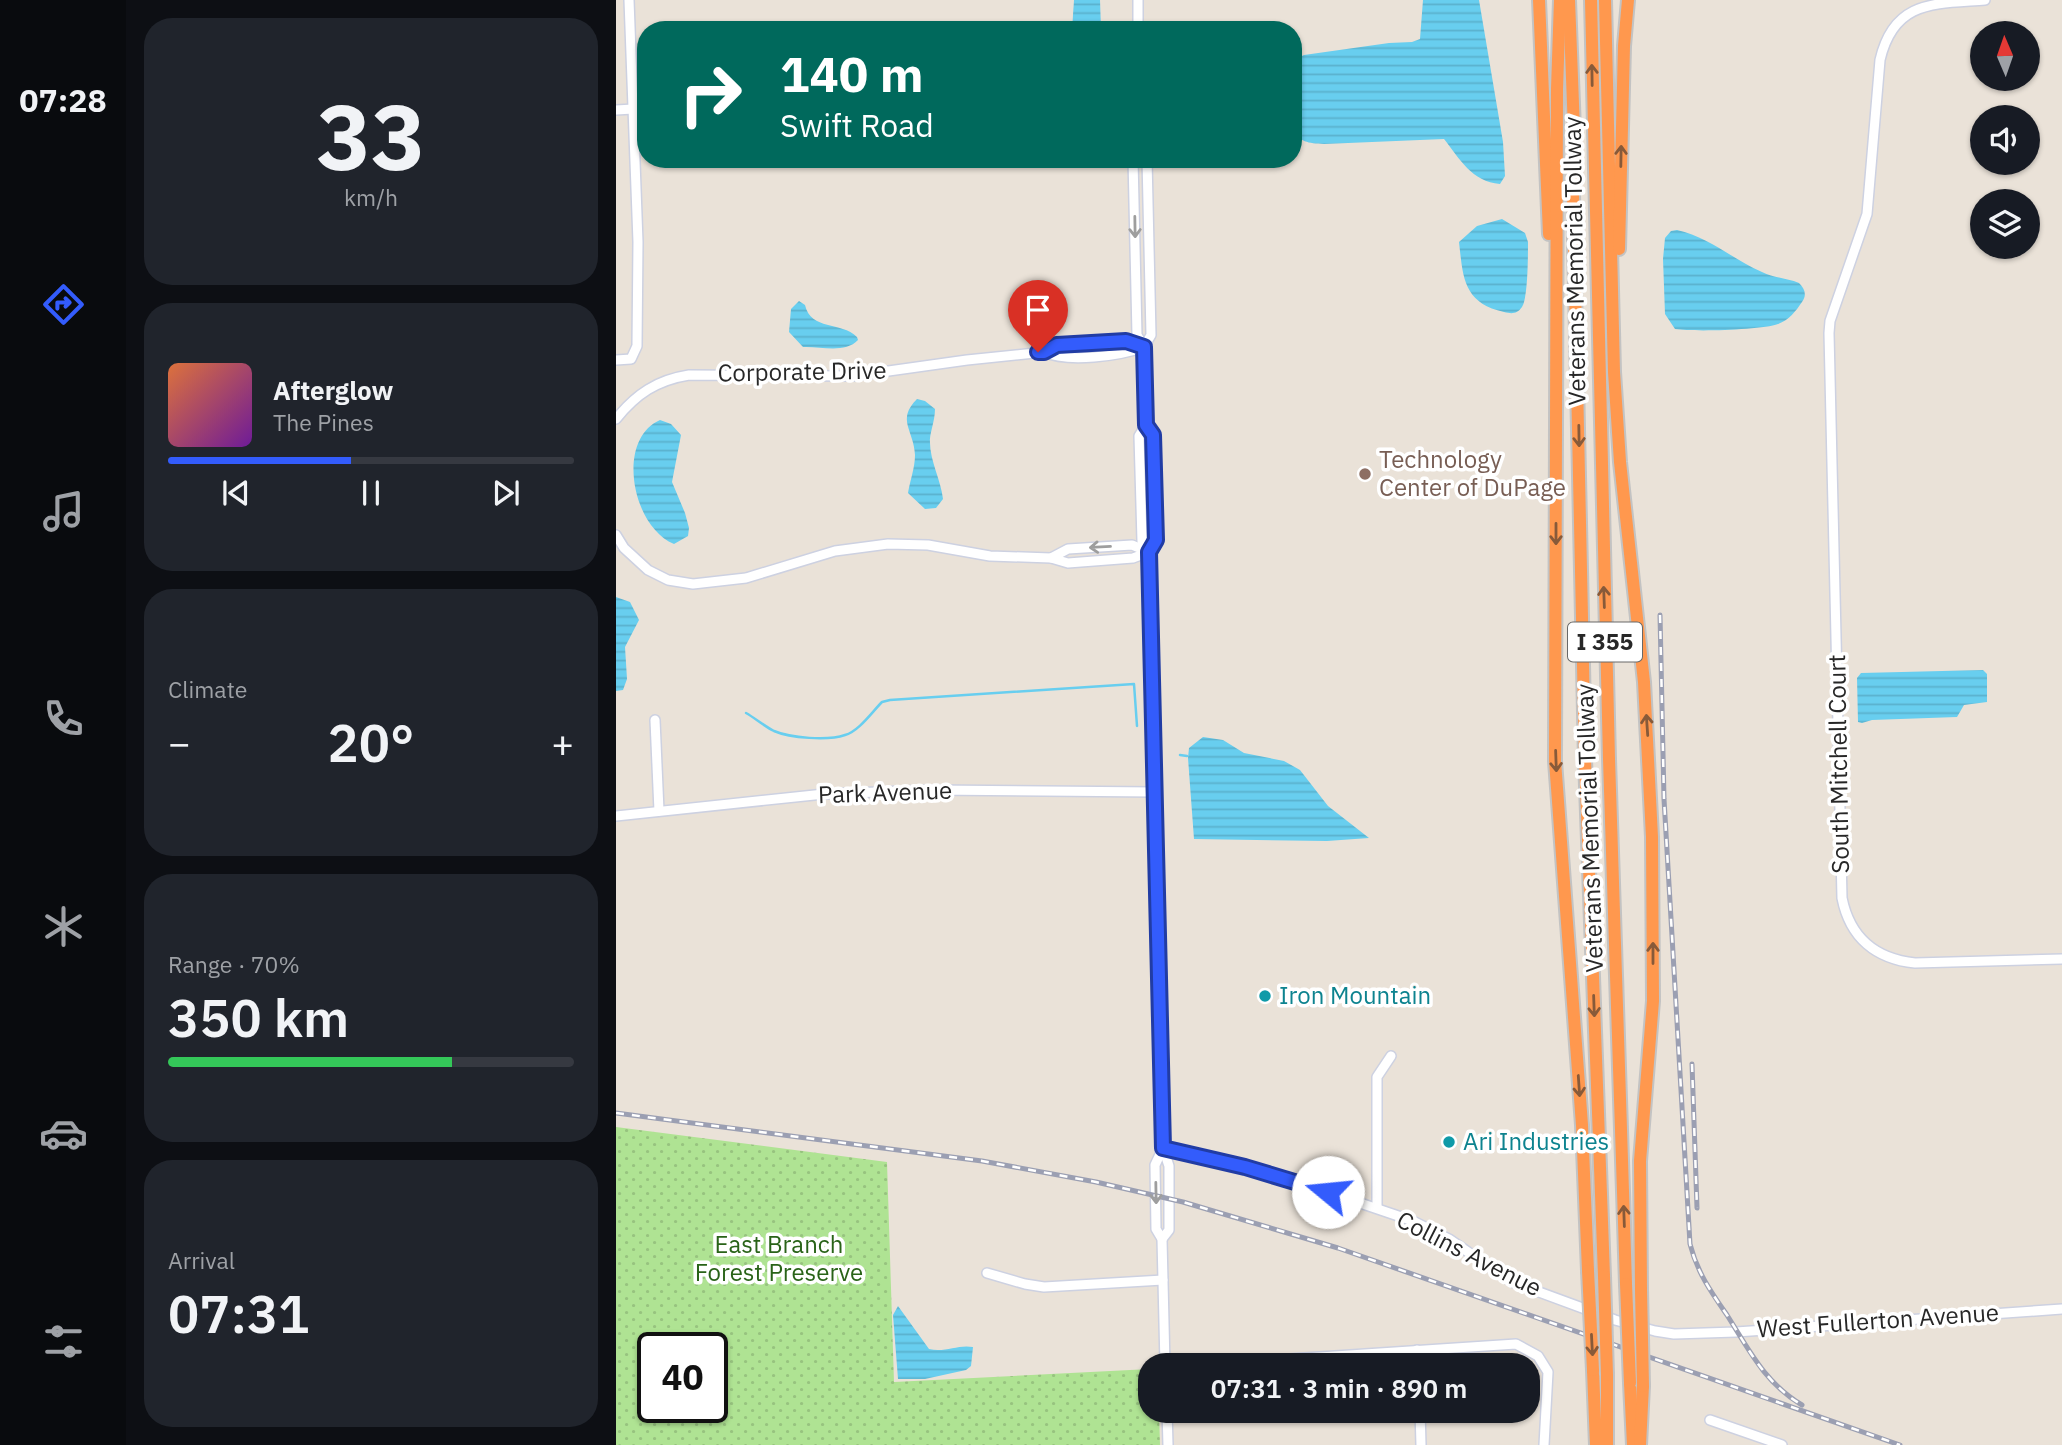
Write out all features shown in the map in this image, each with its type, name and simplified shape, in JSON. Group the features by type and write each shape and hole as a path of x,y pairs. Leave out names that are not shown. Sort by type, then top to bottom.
{"highway":[{"path":"1539,0 1546,189 1556,337"},
{"path":"1560,0 1557,89 1555,761 1582,1125 1596,1445"},
{"name":"Veterans Memorial Tollway","path":"1569,0 1586,759 1604,1276 1607,1445"},
{"name":"Veterans Memorial Tollway","path":"1591,0 1608,746 1626,1284 1637,1384 1633,1445"},
{"path":"1605,0 1614,372 1620,462 1644,682 1652,824 1653,1001 1640,1161 1641,1290 1637,1384 1640,1445"},
{"path":"1614,372 1624,46 1628,0"}],"street":[{"path":"616,360 631,359 637,346 638,243 629,0"},
{"path":"1138,0 1138,21"},
{"name":"South Mitchell Court","path":"1986,0 1916,7 1900,19 1885,44 1880,60 1867,214 1830,321 1842,898 1847,917 1864,943 1894,960 1915,963 2062,959"},
{"path":"616,110 633,109"},
{"path":"1133,168 1137,335 1144,347 1146,425 1139,436 1142,541 1149,552 1163,1148 1155,1165 1156,1229 1162,1239 1165,1353"},
{"path":"1144,347 1151,335 1147,168"},
{"name":"Corporate Drive","path":"616,419 644,390 664,380 688,375 853,376 1044,352 1057,345 1126,341 1144,347"},
{"path":"616,535 624,548 648,570 671,580 693,584 746,578 835,551 888,544 928,545 1013,558 1051,558 1068,563 1133,558 1149,552"},
{"path":"655,720 659,811"},
{"name":"Park Avenue","path":"616,816 824,794 931,790 1154,792"},
{"path":"1377,1208 1377,1077 1391,1056"},
{"name":"Collins Avenue","path":"1163,1148 1245,1167 1377,1208 1434,1231 1512,1282 1615,1320 1655,1331 1693,1334"},
{"path":"987,1273 1044,1287 1163,1280"},
{"name":"West Fullerton Avenue","path":"1693,1334 2062,1309"},
{"path":"1374,1353 1516,1343 1538,1356 1548,1371 1544,1445"},
{"path":"1710,1420 1782,1445"},
{"path":"1167,1423 1168,1445"},
{"path":"1420,1423 1421,1445"}],"green space":[{"name":"East Branch Forest Preserve","path":"616,1127 887,1162 894,1382 1138,1370 1138,1423 1159,1423 1160,1445 616,1445"}],"water":[{"path":"1074,0 1100,0 1101,21 1073,21"},
{"path":"1423,0 1479,0 1503,142 1505,176 1500,184 1474,174 1444,139 1324,144 1302,139 1302,56 1420,39"},
{"path":"1502,219 1525,233 1528,242 1524,302 1520,309 1512,313 1490,308 1473,295 1464,277 1459,242 1477,226"},
{"path":"1677,230 1700,238 1767,274 1799,283 1805,292 1804,299 1789,318 1770,326 1727,330 1675,329 1665,314 1663,259 1665,238 1671,231"},
{"path":"799,301 805,305 813,319 850,332 858,340 839,348 803,347 789,332 791,309"},
{"path":"917,399 925,401 935,409 930,450 943,499 936,508 925,509 908,493 915,455 907,419 911,406"},
{"path":"660,420 671,424 681,435 672,482 689,528 688,536 674,544 659,534 647,520 634,482 638,445 646,430"},
{"path":"616,597 630,602 639,620 625,647 627,679 623,690 616,691"},
{"path":"1983,670 1987,674 1987,702 1964,705 1957,717 1858,722 1857,678 1861,673"},
{"path":"1203,737 1223,740 1244,753 1284,761 1300,770 1328,806 1369,838 1327,841 1194,839 1188,758 1189,748"},
{"path":"898,1306 929,1349 973,1347 971,1366 966,1370 925,1379 898,1379 893,1315"}],"waterway":[{"path":"746,713 781,733 829,738 850,733 882,702 890,700 1134,684 1137,726"},
{"path":"1180,755 1187,756"}],"railway":[{"path":"1660,615 1664,799 1690,1244 1705,1281 1751,1353 1778,1387 1802,1405"},
{"path":"1692,1064 1697,1208"},
{"path":"616,1113 982,1161 1096,1182 1183,1202 1338,1248 1900,1445"}],"place":[{"name":"Technology Center of DuPage","path":"1365,474"},
{"name":"Iron Mountain","path":"1265,996"},
{"name":"Ari Industries","path":"1449,1142"}],"route":[{"path":"1038,352 1057,345 1126,341 1144,347 1146,425 1153,435 1156,540 1149,552 1163,1148 1245,1167 1328,1192"}]}
